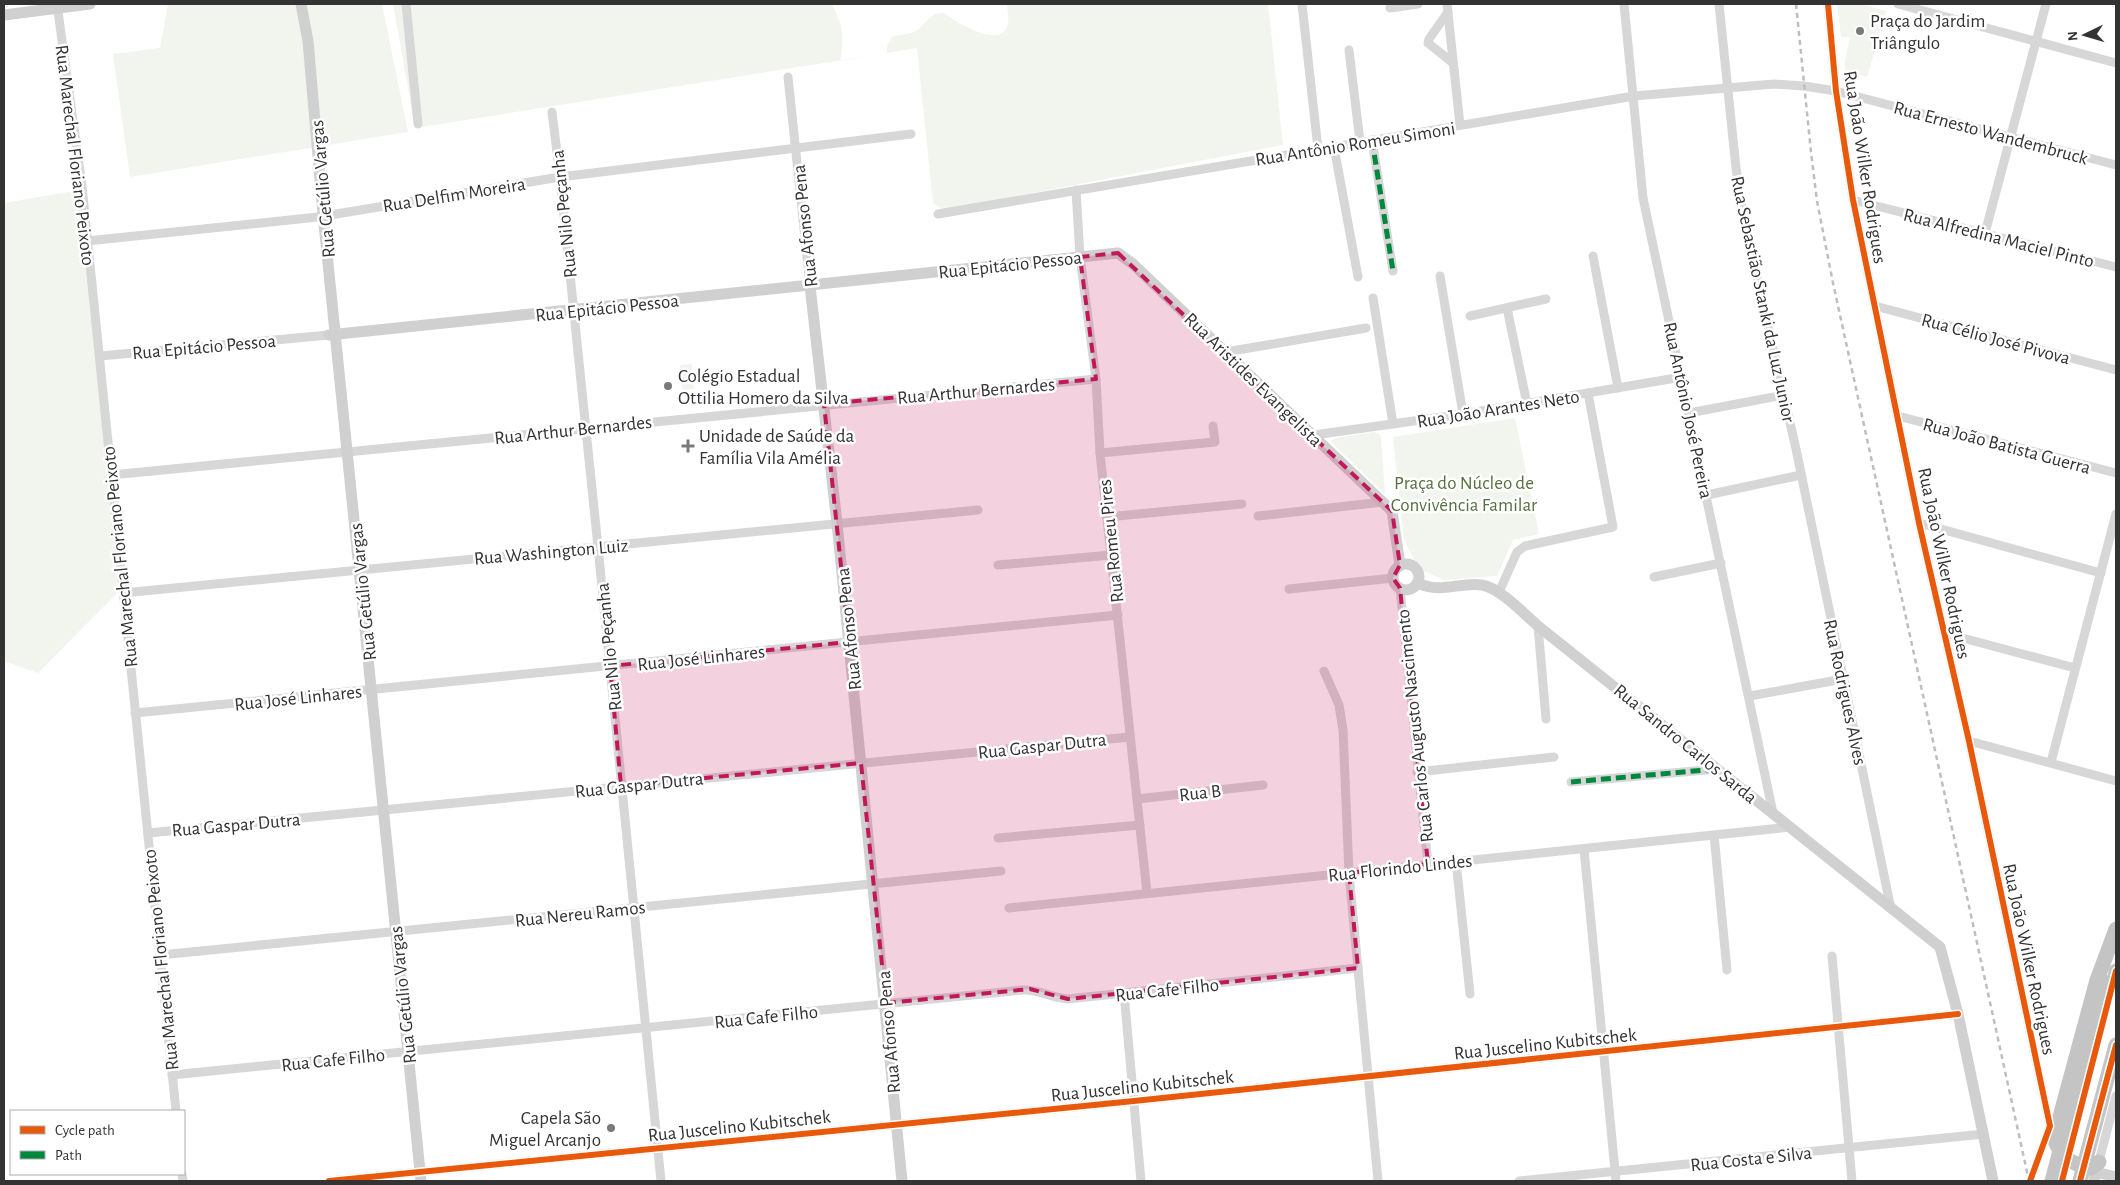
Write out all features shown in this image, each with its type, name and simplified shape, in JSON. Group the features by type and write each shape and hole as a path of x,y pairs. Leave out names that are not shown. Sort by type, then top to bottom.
{"highway":[{"path":"2096,1172 2091,1168 2068,1162 2059,1151 2054,1139 2097,980 2116,929"},
{"path":"2062,1181 2112,979 2116,943"},
{"path":"2052,1181 2112,979"},
{"path":"2080,1181 2116,1045"}],"street":[{"path":"4,15 57,6 90,4"},
{"name":"Rua Getúlio Vargas","path":"301,4 308,42 332,334 347,451 420,1177"},
{"path":"406,4 418,124"},
{"path":"1302,4 1318,149"},
{"path":"1390,8 1418,4"},
{"name":"Rua Antônio José Pereira","path":"1624,4 1643,198 1750,696 1773,812"},
{"name":"Rua Sebastião Stanki da Luz Junior","path":"1719,4 1736,168 1745,225 1801,475"},
{"name":"Rua João Wilker Rodrigues","path":"1828,4 1836,91 1854,200 1919,523 1969,741 2052,1140 2061,1158 2069,1164 2096,1172"},
{"path":"1898,4 2116,62"},
{"path":"1986,233 2046,4"},
{"name":"Rua Marechal Floriano Peixoto","path":"57,6 82,186 176,1110"},
{"path":"1447,8 1428,39 1428,43 1430,47 1453,63"},
{"path":"1447,8 1460,125"},
{"path":"1349,50 1360,142"},
{"name":"Rua Afonso Pena","path":"788,77 837,523 886,1003 902,1181"},
{"name":"Rua Antônio Romeu Simoni","path":"938,214 1634,96 1774,84"},
{"name":"Rua Ernesto Wandembruck","path":"1774,84 1836,91 2116,166"},
{"name":"Rua Nilo Peçanha","path":"552,112 574,310 632,908 661,1181"},
{"name":"Rua Delfim Moreira","path":"87,241 323,214 560,177 911,134"},
{"path":"1372,140 1393,271"},
{"path":"1334,146 1358,277"},
{"name":"Rua Romeu Pires","path":"1076,190 1080,257 1096,379 1100,453 1147,893"},
{"name":"Rua Alfredina Maciel Pinto","path":"1854,200 2116,267"},
{"name":"Rua Epitácio Pessoa","path":"100,356 574,310 1113,253"},
{"name":"Rua Aristides Evangelista","path":"1113,253 1123,256 1133,264 1392,511 1400,565"},
{"path":"1593,256 1618,388"},
{"path":"1440,276 1463,414"},
{"path":"1373,298 1393,424"},
{"path":"1470,316 1546,299"},
{"name":"Rua Célio José Pivova","path":"1875,306 2116,370"},
{"path":"1507,308 1527,404"},
{"path":"1226,352 1366,328"},
{"name":"Rua João Arantes Neto","path":"1314,436 1527,404 1682,377"},
{"name":"Rua Arthur Bernardes","path":"111,475 824,404 1096,379"},
{"path":"1499,592 1517,552 1525,546 1613,527 1588,393"},
{"path":"1689,413 1784,395"},
{"name":"Rua João Batista Guerra","path":"1898,416 2116,473"},
{"path":"1100,453 1215,442 1213,426"},
{"path":"1707,495 1801,475"},
{"name":"Rua Rodrigues Alves","path":"1801,475 1891,909"},
{"path":"1258,516 1383,502"},
{"path":"1107,518 1242,504"},
{"name":"Rua Washington Luiz","path":"123,593 978,510"},
{"path":"2051,762 2116,514"},
{"path":"1919,523 2101,573"},
{"path":"998,565 1111,555"},
{"path":"1654,577 1721,563"},
{"path":"1289,589 1396,583 1411,588 1417,582 1418,575 1415,568 1408,564 1400,565 1394,570 1396,583"},
{"name":"Rua Sandro Carlos Sarda","path":"1417,582 1438,589 1483,585 1499,592 1538,626 1940,947 1958,1014"},
{"name":"Rua Carlos Augusto Nascimento","path":"1396,583 1428,864"},
{"name":"Rua José Linhares","path":"135,714 1118,614"},
{"path":"1538,626 1546,718"},
{"path":"1944,633 2075,668"},
{"path":"1324,671 1339,705 1343,730 1349,872 1378,1181"},
{"path":"1750,696 1843,679"},
{"name":"Rua Gaspar Dutra","path":"148,833 1130,737"},
{"path":"1969,741 2116,780"},
{"path":"1417,772 1554,757"},
{"path":"1571,782 1717,769"},
{"name":"Rua B","path":"1137,799 1264,785"},
{"path":"998,838 1140,825"},
{"name":"Rua Florindo Lindes","path":"1008,908 1791,827"},
{"path":"1714,835 1727,970"},
{"path":"1584,849 1616,1181"},
{"path":"1456,861 1470,994"},
{"name":"Rua Nereu Ramos","path":"160,955 1000,871"},
{"path":"1832,956 1852,1181"},
{"name":"Rua Cafe Filho","path":"172,1076 1030,989 1052,997 1068,1000 1358,968"},
{"path":"1124,993 1141,1181"},
{"path":"1958,1014 1993,1181"},
{"name":"Rua Juscelino Kubitschek","path":"329,1181 420,1177 658,1148 1134,1101 1958,1014"},
{"path":"2116,1096 2096,1172 2116,1177"},
{"name":"Rua Costa e Silva","path":"1519,1181 1984,1134"}],"highlighted area":[{"path":"1118,253 1392,511 1400,565 1393,578 1400,588 1428,864 1349,873 1358,968 1068,999 1030,989 886,1003 861,763 621,786 610,666 849,642 824,404 1096,379 1080,257"}],"green space":[{"path":"168,4 382,4 408,132 130,177 113,54 160,48"},
{"path":"393,4 832,4 839,19 843,38 840,60 415,128"},
{"path":"1007,4 1268,4 1283,145 944,210 933,203 917,48 887,53 887,46 892,37 916,31 932,16 939,13 944,13 976,31 995,35 1002,33 1008,25"},
{"name":"Praça do Jardim Triângulo","path":"1837,4 1861,4 1886,11 1867,77 1845,71 1850,37 1841,37"},
{"path":"887,53 840,61 840,60"},
{"path":"80,190 120,590 38,673 4,661 4,203"},
{"path":"692,364 694,389 682,390 680,365"},
{"name":"Praça do Núcleo de Convivência Familar","path":"1515,418 1539,534 1513,540 1497,576 1444,580 1424,571 1414,560 1404,539 1393,437"},
{"path":"1374,432 1381,437 1385,494 1330,441 1336,438"}],"railway":[{"path":"1796,4 1817,201 1833,283 2029,1181"}],"marked path":[{"path":"1372,140 1393,271"},
{"path":"1571,782 1717,769"}],"cycle path":[{"path":"1828,4 1836,91 1853,200 1919,523 1969,741 2050,1126 2030,1181"},
{"path":"2062,1181 2116,971"},
{"path":"329,1181 1134,1101 1958,1014"},
{"path":"2080,1181 2116,1045"}],"place":[{"name":"Praça do Jardim Triângulo","path":"1860,31"},
{"name":"Colégio Estadual Ottilia Homero da Silva","path":"668,386"},
{"name":"Unidade de Saúde da Família Vila Amélia","path":"688,446"},
{"name":"Capela São Miguel Arcanjo","path":"611,1128"}]}
